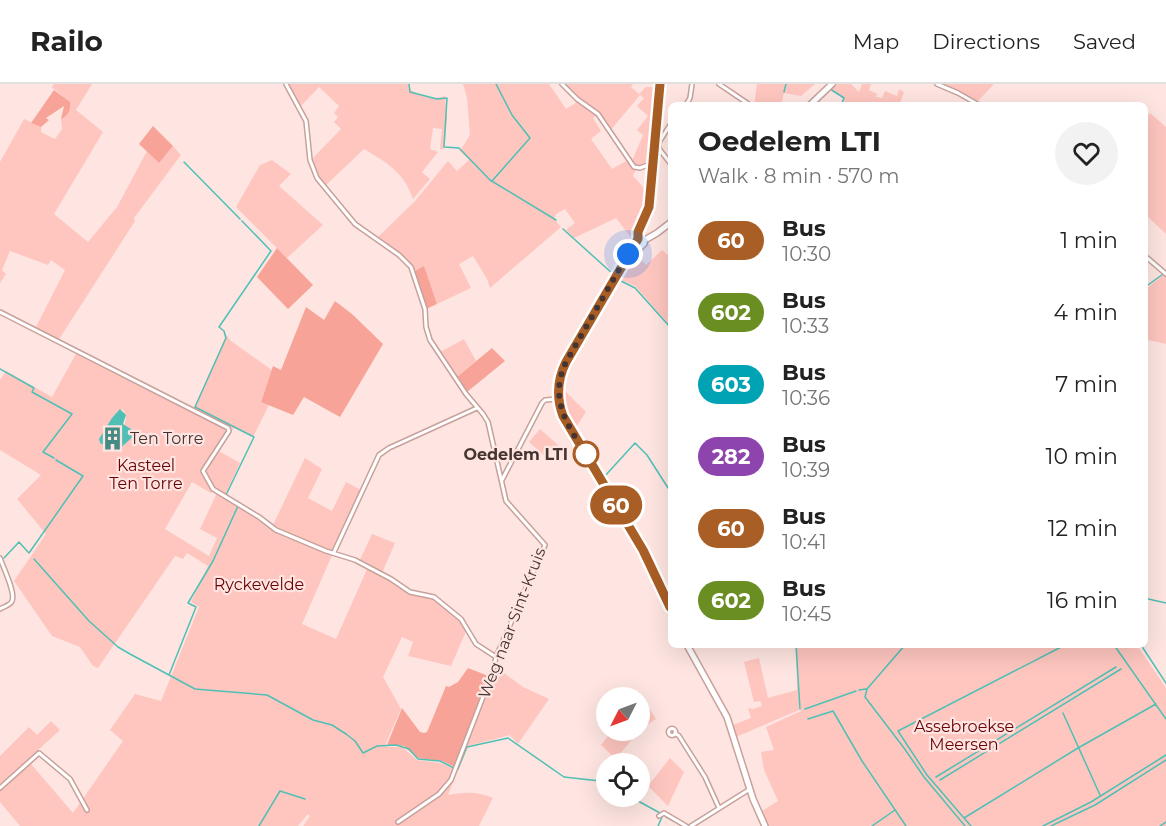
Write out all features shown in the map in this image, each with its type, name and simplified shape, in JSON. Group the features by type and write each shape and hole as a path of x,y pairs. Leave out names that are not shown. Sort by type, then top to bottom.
{"main road":[{"path":"660,84 644,235 630,252 566,362 560,376 558,399 563,416 643,550 668,602"},
{"path":"813,102 832,84"},
{"path":"644,235 668,226"},
{"path":"689,648 727,717 750,789 765,826"}],"street":[{"name":"Weg naar Sint-Kruis","path":"286,84 306,121 310,160 317,178 355,224 399,255 411,267 425,309 426,327 430,340 488,422 506,501 545,545 496,657 493,671 454,776 439,794 398,822"},
{"path":"562,84 577,99 598,114 633,166 640,168 652,163"},
{"path":"688,102 692,84"},
{"path":"719,84 744,102"},
{"path":"938,84 974,102"},
{"path":"668,128 658,145 668,160"},
{"path":"1148,258 1166,274"},
{"path":"0,312 228,428 229,432 203,471 212,488 259,516 274,529 367,566 410,592 427,594 438,599 464,622 476,644 496,657"},
{"path":"502,480 542,403 545,400 558,399"},
{"path":"334,552 379,455 389,448 477,408"},
{"path":"0,558 11,585 12,601 0,609"},
{"path":"675,733 705,777 719,808"},
{"path":"0,788 39,753 70,779 87,810"},
{"path":"691,826 750,789"},
{"path":"659,816 664,813 686,826"}],"green space":[{"path":"54,84 92,84 76,110 103,132 54,214 88,242 117,207 147,151 159,163 173,146 181,155 134,218 135,221 58,341 35,329 65,270 51,260 48,265 10,251 2,270 6,274 0,283 0,162 24,119 41,127 41,132 55,139 62,129 61,119 67,115 69,102 52,87"},
{"path":"287,84 409,84 411,90 423,96 437,98 445,96 447,119 444,149 440,149 442,129 433,128 430,149 438,152 422,172 430,179 413,199 400,175 364,149 325,186 318,178 311,160 341,129 334,122 338,117 334,113 339,106 319,87 300,107"},
{"path":"463,84 549,84 566,109 579,101 597,115 593,118 601,131 591,139 612,169 628,160 636,169 633,176 645,192 644,211 633,240 616,218 574,238 566,230 575,223 565,209 556,214 554,219 561,227 490,288 473,256 459,264 471,288 437,304 424,267 415,271 405,258 376,239 415,201 448,161 457,171 469,160 460,151 470,135 467,98"},
{"path":"563,84 633,84 631,87 639,94 646,87 656,90 650,161 636,168 631,163 643,135 637,130 648,116 637,106 644,98 640,95 610,131 594,109"},
{"path":"757,84 815,84 801,96 784,93 782,102 754,102"},
{"path":"837,84 851,84 859,92 862,84 871,84 869,90 877,94 876,97 882,98 885,91 897,96 899,89 904,92 900,102 843,102 844,98 831,89"},
{"path":"945,84 994,84 978,101"},
{"path":"1150,113 1166,127 1166,234 1148,217 1148,115"},
{"path":"272,160 291,174 279,186 323,225 287,258 236,207 260,165"},
{"path":"662,250 668,255 668,324 635,286 617,278 623,268 637,255 646,265"},
{"path":"1163,275 1166,277 1166,344 1148,340 1148,288"},
{"path":"223,331 231,341 272,370 261,401 269,405 253,437 234,428 232,430 227,428 228,430 204,472 219,451 240,463 225,495 234,501 233,503 262,519 272,529 333,553 302,624 336,639 368,567 407,592 432,596 457,616 467,629 451,666 408,656 413,642 402,637 383,677 401,709 385,745 402,747 417,760 440,763 455,769 456,775 448,795 471,793 493,798 479,826 303,826 310,816 308,814 298,826 20,826 0,802 0,756 29,727 37,735 51,721 60,730 38,750 38,756 31,764 73,813 123,741 110,730 135,694 161,701 199,607 191,602 208,566 187,553 183,559 175,556 98,668 93,666 80,647 52,636 14,581 46,534 17,499 41,475 0,450 0,380 6,371 52,397 77,352 193,410 225,338","holes":["121,409 126,419 116,452 100,443 99,440","192,482 211,493 213,491 217,493 200,529 217,538 209,556 165,529"]},
{"path":"464,339 476,361 457,377 440,352"},
{"path":"560,386 586,412 574,430 563,408"},
{"path":"540,429 558,445 547,458 529,442"},
{"path":"305,458 322,469 308,498 332,511 346,482 361,490 332,551 272,527"},
{"path":"372,534 395,543 382,573 359,562"},
{"name":"Assebroekse Meersen","path":"796,648 1139,648 1166,688 1166,826 769,826 762,811 778,801 764,770 761,752 774,750 766,727 801,711 799,696 799,710 736,737 733,725 751,718 748,708 762,706 760,701 754,702 744,662 759,658 768,698 797,690"},
{"path":"496,667 523,687 549,699 518,744 510,735 464,747"},
{"path":"650,710 656,719 650,723"},
{"path":"604,741 630,741 621,753 610,753 601,745"},
{"path":"670,758 684,772 668,806 650,788 650,783"}],"shaded area":[{"path":"54,90 70,102 67,114 61,119 64,106 46,118 49,120 41,127 31,123"},
{"path":"153,126 173,146 159,163 139,144"},
{"path":"277,248 313,285 288,309 257,277"},
{"path":"424,266 437,304 426,309 415,271"},
{"path":"335,301 383,344 340,417 304,397 293,415 261,402 273,366 281,370 306,307 324,320"},
{"path":"492,348 505,361 467,392 457,377"},
{"path":"468,668 491,677 455,767 442,761 417,758 404,746 387,745 402,708 420,732 427,732 446,686 449,687 458,682"}],"water":[{"path":"120,409 126,415 123,424 137,433 116,452 100,443 99,439"}],"waterway":[{"path":"409,84 410,92 437,99 447,98 444,147 459,148 490,180 556,220"},
{"path":"492,181 530,138 512,115 496,84"},
{"path":"784,92 786,84"},
{"path":"727,88 740,96"},
{"path":"830,89 844,98 842,102"},
{"path":"184,162 240,219"},
{"path":"239,503 226,495 254,437 195,407 226,338 224,331 219,327 271,251 242,221"},
{"path":"563,229 613,274"},
{"path":"1148,285 1163,274"},
{"path":"617,279 635,288 668,325"},
{"path":"0,369 34,388 32,392 72,414 43,452 54,458"},
{"path":"604,477 635,443 647,455 668,488"},
{"path":"29,553 83,476 56,460"},
{"path":"169,675 196,607 188,603 213,561 238,506"},
{"path":"4,558 19,542 28,552"},
{"path":"34,559 89,621 118,647 195,689 267,695 313,720 332,725 355,741 363,753 377,746 396,745 409,749 418,759 440,761 454,768"},
{"path":"1148,599 1166,603"},
{"path":"796,648 800,709"},
{"path":"902,648 867,689 865,697 924,777 965,826"},
{"path":"964,818 927,775 898,731 1059,648"},
{"path":"1116,648 1166,719"},
{"path":"1143,648 1166,683"},
{"path":"936,777 1116,667"},
{"path":"940,780 1121,669"},
{"path":"859,690 866,689"},
{"path":"805,709 856,691"},
{"path":"971,826 964,818 1078,748 1156,704"},
{"path":"808,719 833,711 862,761 906,826"},
{"path":"1063,713 1100,795"},
{"path":"458,769 467,747 508,738 564,777 596,781"},
{"path":"1043,826 1091,802 1166,755"},
{"path":"1051,826 1095,805 1166,760"},
{"path":"259,826 280,791 305,799"},
{"path":"649,807 660,813"},
{"path":"872,826 895,810"},
{"path":"658,826 662,817"},
{"path":"666,817 683,826"},
{"path":"1160,826 1166,822"}],"bus line":[{"name":"60","path":"660,84 648,212 638,232 638,239 566,362 560,376 558,393 563,416 643,550 668,602"}],"place":[{"name":"Ten Torre","path":"112,438"},
{"name":"Oedelem LTI","path":"586,454"}],"route":[{"path":"586,454 563,416 558,399 558,384 566,362 628,254"}],"park label":[{"name":"Kasteel Ten Torre","path":"146,474"},
{"name":"Ryckevelde","path":"259,584"}]}
